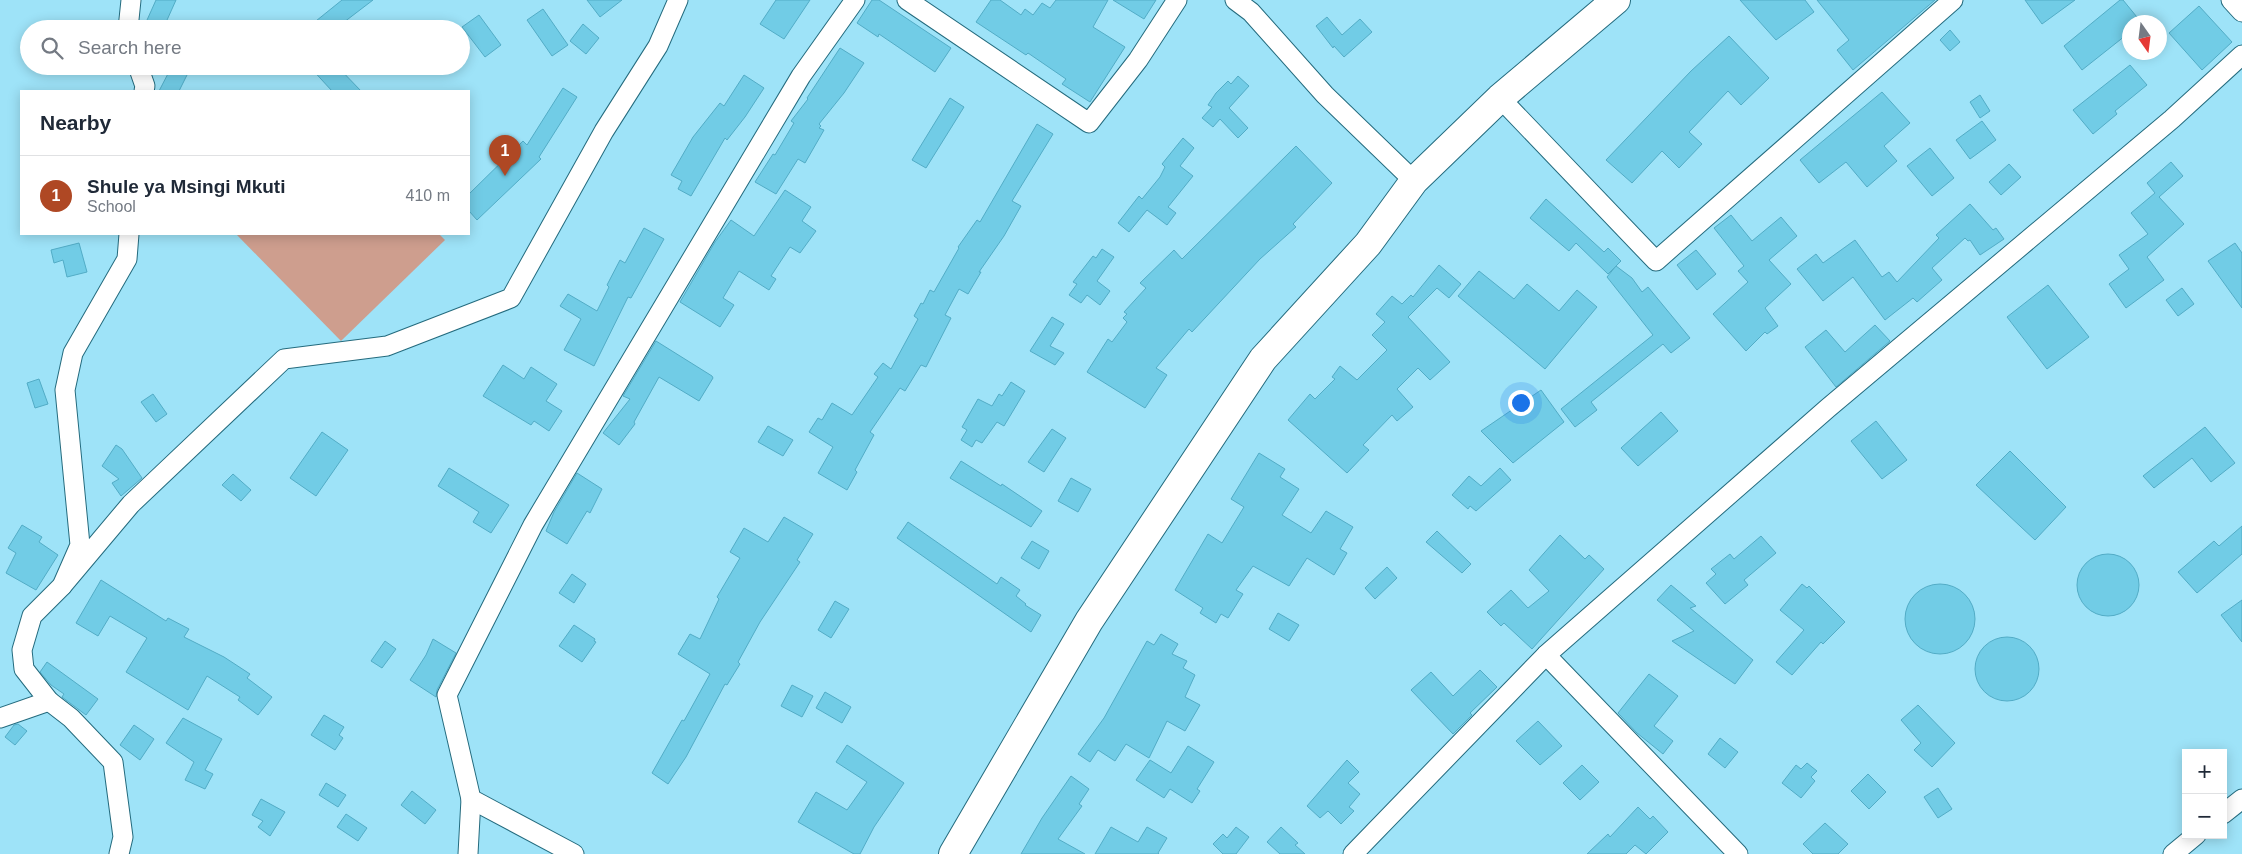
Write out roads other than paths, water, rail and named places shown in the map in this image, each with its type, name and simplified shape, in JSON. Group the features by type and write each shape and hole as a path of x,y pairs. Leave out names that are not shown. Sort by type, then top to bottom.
{"highway":[{"path":"953,854 1089,621 1263,359 1368,244 1414,181 1500,98 1616,0"}],"street":[{"path":"129,20 131,0"},
{"path":"120,854 123,837 113,762 71,718 49,701 24,669 22,650 32,616 62,586 131,504 284,359 388,346 512,298 604,131 658,46 678,0"},
{"path":"468,854 471,799 447,695 533,525 801,76 855,0"},
{"path":"907,0 1089,123 1138,60 1177,0"},
{"path":"1235,0 1251,12 1325,95 1414,181"},
{"path":"1500,98 1656,261 1953,0"},
{"path":"2231,0 2242,12"},
{"path":"1353,854 1546,655 1828,408 2172,119 2242,55"},
{"path":"141,75 145,86 144,90"},
{"path":"62,586 80,545 65,390 73,353 127,259 129,235"},
{"path":"1546,655 1738,854"},
{"path":"0,718 49,701"},
{"path":"471,799 574,854"},
{"path":"2227,811 2242,799"},
{"path":"2173,854 2191,839"}],"place":[{"name":"Shule ya Msingi Mkuti","path":"505,176"}]}
